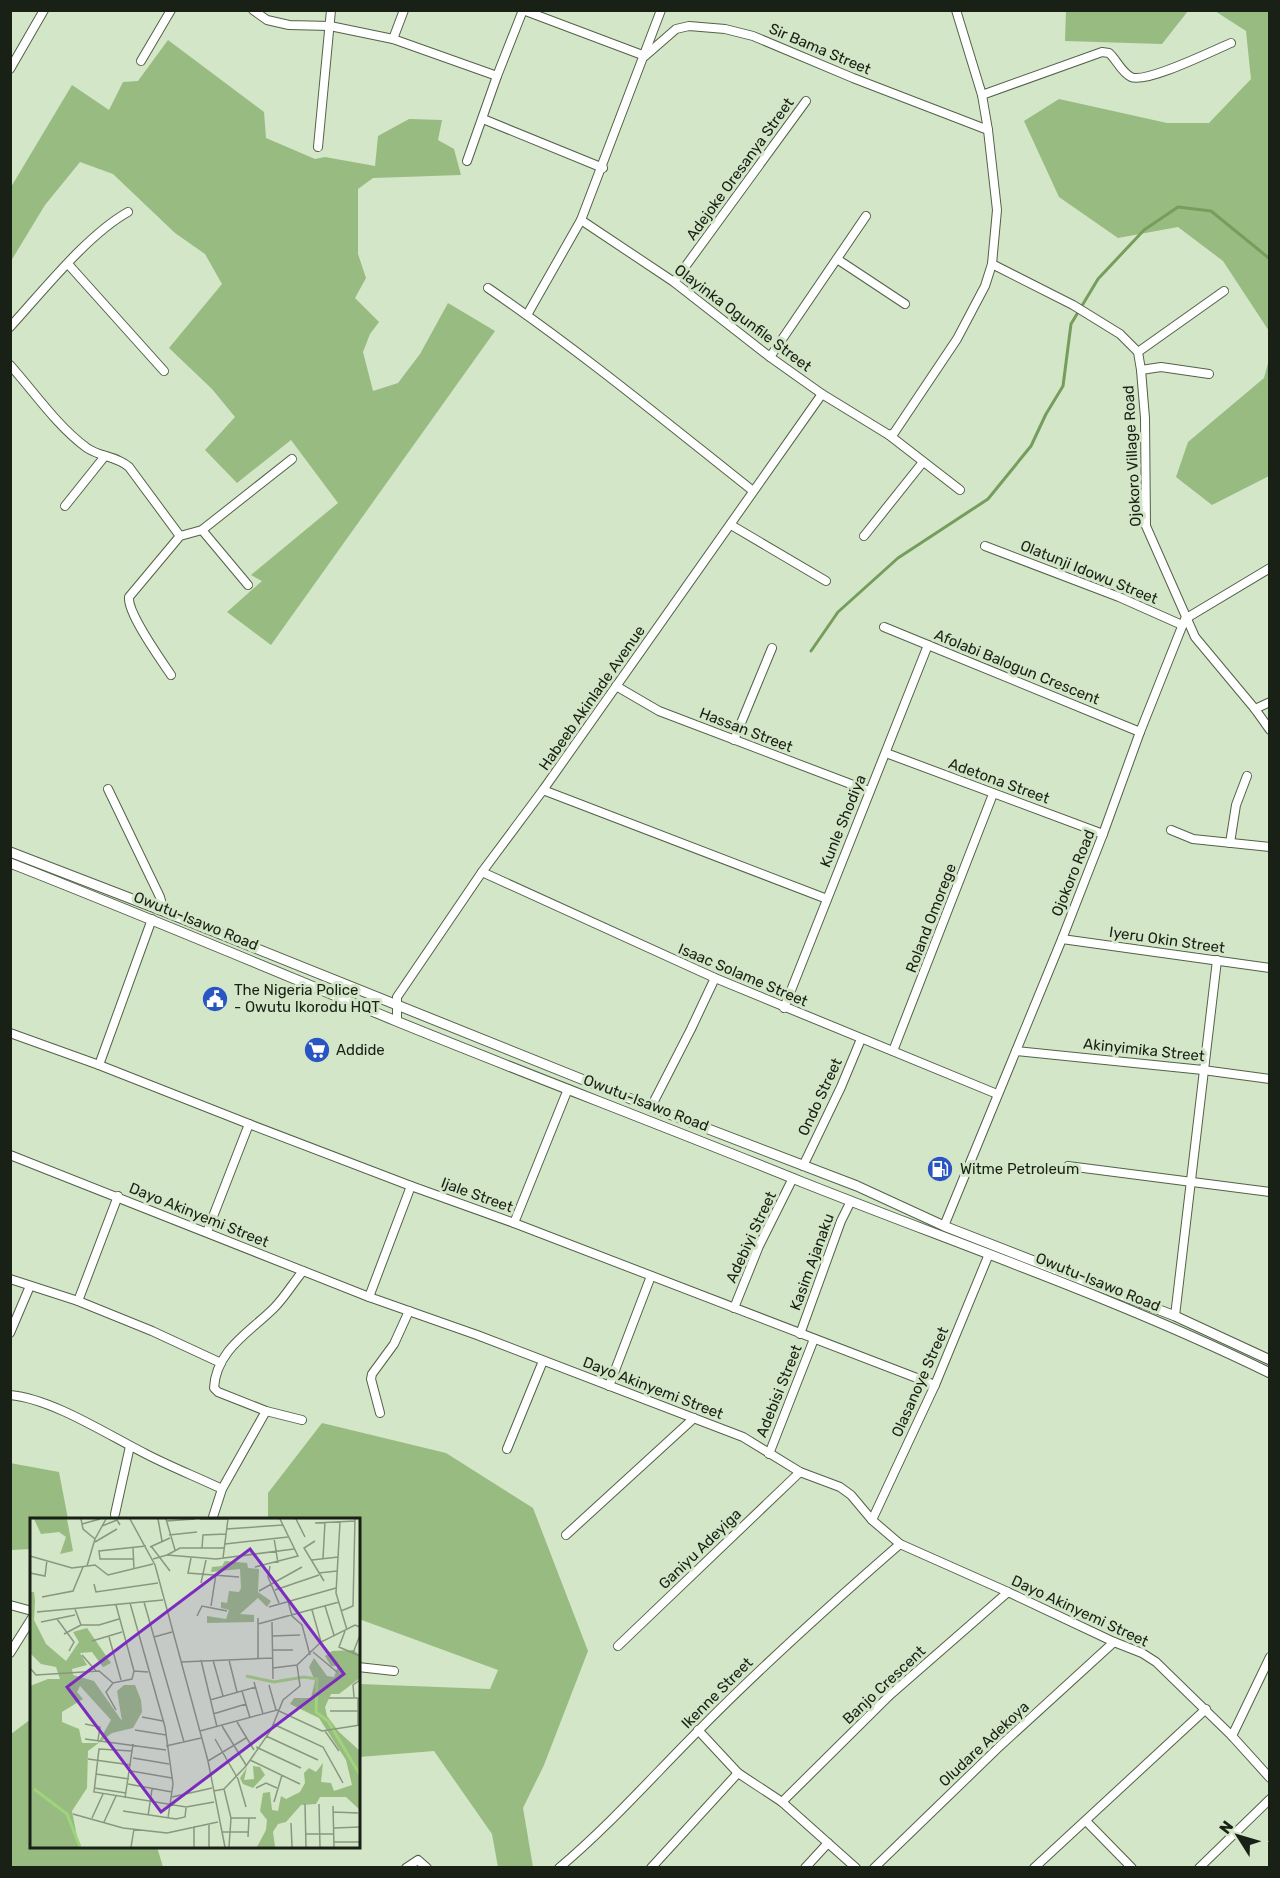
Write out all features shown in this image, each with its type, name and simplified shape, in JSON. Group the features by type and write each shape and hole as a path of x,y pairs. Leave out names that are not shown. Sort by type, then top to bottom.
{"street":[{"path":"10,69 44,10"},
{"path":"141,61 171,10"},
{"path":"253,10 267,20 289,25 330,26 393,39 497,76"},
{"path":"318,147 331,10"},
{"path":"393,39 404,10"},
{"path":"467,161 523,10 645,56"},
{"path":"527,315 581,220 603,168 661,10"},
{"path":"889,435 894,433 957,339 985,286 992,264 997,210 988,130 982,95 956,10"},
{"name":"Sir Bama Street","path":"645,56 676,29 689,26 724,29 753,36 853,78 988,130"},
{"path":"982,95 1102,52 1109,53 1128,76 1135,78 1169,70 1232,43"},
{"name":"Adejoke Oresanya Street","path":"674,282 806,101"},
{"path":"483,119 603,168"},
{"path":"10,327 68,264 109,225 128,212"},
{"path":"770,357 866,216"},
{"name":"Olayinka Ogunfile Street","path":"581,220 674,282 770,357 822,394 889,435 960,490"},
{"path":"837,259 904,304"},
{"path":"68,264 164,371"},
{"path":"992,264 1073,306 1120,334 1137,352 1224,291"},
{"path":"488,288 527,315 753,491"},
{"name":"Ojokoro Village Road","path":"1137,352 1141,370 1144,418 1146,526 1184,622 1201,646 1255,709 1269,730"},
{"path":"10,365 69,433 93,452 123,462 129,467 180,536"},
{"path":"1141,370 1161,367 1209,374"},
{"name":"Habeeb Akinlade Avenue","path":"397,1021 397,997 482,872 543,790 822,394"},
{"path":"65,506 105,456"},
{"path":"171,675 152,648 128,601 129,597 180,536 202,530 292,459"},
{"path":"864,536 923,462"},
{"path":"731,525 826,581"},
{"path":"202,530 248,585"},
{"name":"Olatunji Idowu Street","path":"985,546 1184,622"},
{"path":"1184,622 1269,568"},
{"name":"Ojokoro Road","path":"944,1226 1062,939 1184,622"},
{"name":"Afolabi Balogun Crescent","path":"885,627 1140,732"},
{"name":"Kunle Shodiya","path":"784,1008 928,645"},
{"path":"734,740 772,648"},
{"name":"Hassan Street","path":"616,686 659,711 870,791"},
{"path":"1255,709 1269,702"},
{"name":"Adetona Street","path":"886,753 1103,834"},
{"path":"1230,843 1236,805 1247,776"},
{"path":"108,789 160,897 162,905 158,909"},
{"path":"543,790 827,899"},
{"name":"Roland Omorege","path":"893,1051 993,794"},
{"path":"1171,830 1193,839 1269,847"},
{"name":"Owutu-Isawo Road","path":"10,852 651,1107 857,1186 944,1226 1175,1316 1269,1360"},
{"name":"Owutu-Isawo Road","path":"10,863 152,919 397,1021 1167,1326 1269,1373"},
{"name":"Isaac Solame Street","path":"482,872 784,1008 997,1094"},
{"path":"99,1065 152,919"},
{"name":"Iyeru Okin Street","path":"1062,939 1269,968"},
{"path":"1175,1316 1217,960"},
{"path":"651,1107 692,1029 715,978"},
{"name":"Ijale Street","path":"10,1033 935,1384"},
{"name":"Ondo Street","path":"804,1166 861,1039"},
{"name":"Akinyimika Street","path":"1016,1051 1269,1079"},
{"path":"514,1223 568,1089"},
{"path":"207,1232 249,1124"},
{"name":"Dayo Akinyemi Street","path":"10,1155 369,1297 743,1437 800,1472 840,1487 851,1495 872,1520 900,1544 1142,1653 1156,1662 1206,1709 1269,1778"},
{"path":"1068,1166 1269,1192"},
{"name":"Adebiyi Street","path":"734,1308 759,1246 793,1178"},
{"path":"369,1297 411,1186"},
{"path":"78,1301 118,1196"},
{"name":"Kasim Ajanaku","path":"800,1334 850,1201"},
{"name":"Olasanoye Street","path":"872,1520 935,1384 989,1254"},
{"path":"302,1420 266,1411 218,1392 214,1388 214,1381 221,1363 234,1343 276,1306 303,1271"},
{"path":"609,1386 651,1276"},
{"path":"10,1279 78,1301 152,1331 221,1363"},
{"path":"10,1333 30,1286"},
{"path":"380,1413 371,1379 372,1374 394,1344 409,1311"},
{"name":"Adebisi Street","path":"769,1454 814,1339"},
{"path":"507,1449 543,1361"},
{"path":"10,1395 31,1399 87,1423 222,1490"},
{"path":"213,1518 222,1490 266,1411"},
{"path":"566,1535 694,1418"},
{"path":"116,1514 130,1446"},
{"name":"Ganiyu Adeyiga","path":"618,1646 800,1472"},
{"name":"Ikenne Street","path":"559,1868 633,1799 698,1730 798,1633 900,1544"},
{"name":"Banjo Crescent","path":"782,1802 890,1695 1008,1592"},
{"path":"10,1605 30,1610"},
{"path":"10,1653 30,1621"},
{"name":"Oludare Adekoya","path":"874,1868 1000,1746 1114,1642"},
{"path":"1232,1736 1269,1657"},
{"path":"360,1667 394,1671"},
{"path":"1034,1868 1206,1709"},
{"path":"698,1730 738,1773 782,1802 856,1868"},
{"path":"651,1868 738,1773"},
{"path":"1199,1868 1269,1798"},
{"path":"1086,1821 1132,1868"},
{"path":"805,1868 828,1843"},
{"path":"406,1868 418,1860 427,1868"}],"green space":[{"path":"1066,10 1188,11 1162,44 1065,41"},
{"path":"1215,11 1269,11 1269,331 1223,261 1178,227 1118,238 1059,197 1024,121 1059,99 1167,123 1209,123 1251,79 1246,31"},
{"path":"168,40 264,112 266,138 315,159 325,157 375,166 378,136 409,119 442,120 438,140 454,149 461,175 373,178 358,189 358,254 366,278 355,298 379,322 370,334 363,352 373,391 398,383 420,354 448,303 495,331 271,645 227,612 262,581 251,575 338,503 291,440 237,483 205,450 235,417 212,389 169,348 222,284 205,254 175,233 113,174 80,162 45,205 11,261 11,187 72,85 109,110 123,82 138,81"},
{"path":"1269,360 1269,476 1212,505 1176,477 1188,442 1264,378"},
{"path":"322,1423 446,1453 533,1508 588,1651 544,1765 523,1808 533,1867 498,1867 492,1834 434,1751 360,1757 360,1684 490,1689 498,1670 360,1619 360,1518 268,1518 268,1493"},
{"path":"10,1463 59,1472 68,1518 30,1518 30,1549 11,1550"},
{"path":"30,1720 30,1848 157,1848 163,1867 11,1867 11,1734"}],"waterway":[{"path":"811,651 838,612 898,558 988,499 1031,446 1046,414 1063,386 1071,324 1098,279 1144,230 1178,207 1211,211 1270,259"}],"place":[{"name":"The Nigeria Police - Owutu Ikorodu HQT","path":"215,999"},
{"name":"Addide","path":"317,1050"},
{"name":"Witme Petroleum","path":"940,1169"}]}
